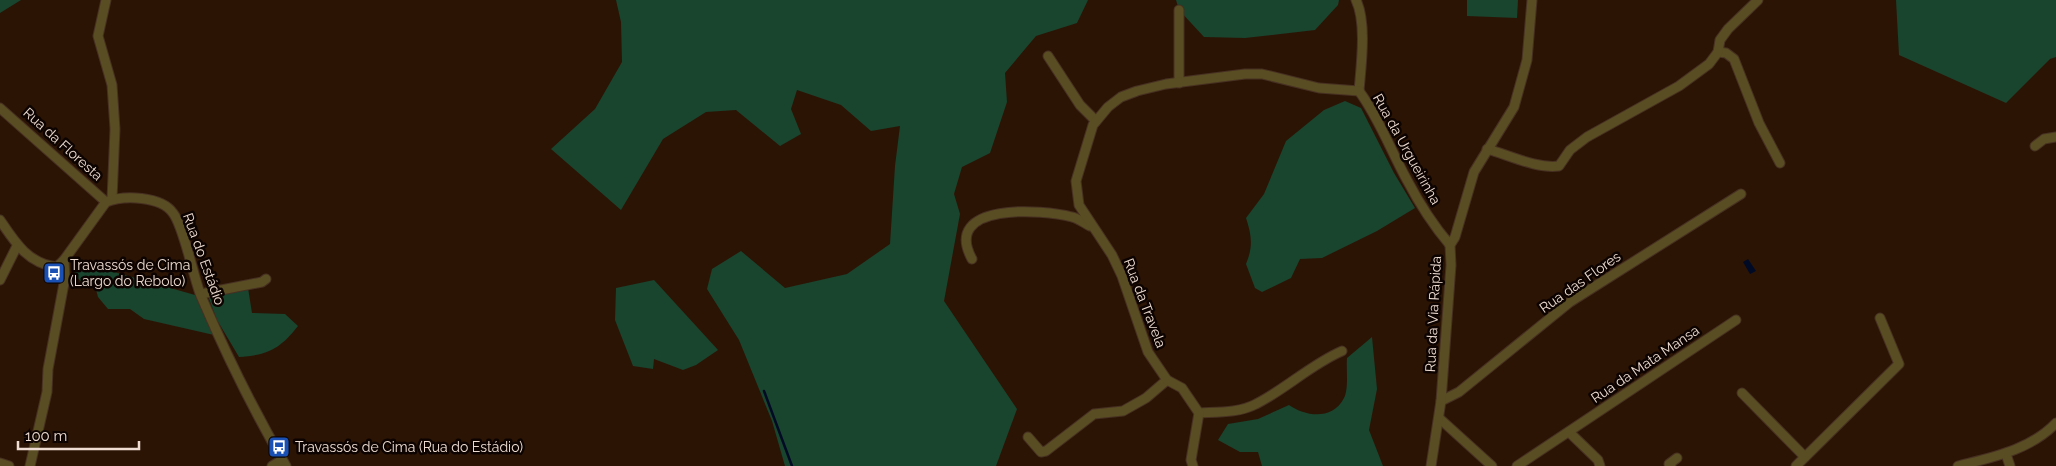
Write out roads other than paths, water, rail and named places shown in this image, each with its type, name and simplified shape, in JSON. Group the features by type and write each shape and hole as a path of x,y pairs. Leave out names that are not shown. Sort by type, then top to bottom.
{"street":[{"path":"0,220 17,246 34,259 54,267 59,266 64,260 109,200 115,129 112,85 98,36 106,0"},
{"path":"1356,0 1361,17 1359,91"},
{"name":"Rua da Via Rápida","path":"1431,466 1440,418 1451,265 1450,245 1455,237 1474,172 1487,149 1508,121 1520,90 1528,52 1532,0"},
{"path":"1487,149 1532,163 1552,167 1560,166 1576,145 1679,86 1709,64 1718,52 1720,40 1728,29 1758,0"},
{"path":"1178,10 1179,83"},
{"path":"1718,52 1726,53 1734,59 1759,123 1780,163"},
{"path":"1048,56 1080,105 1096,121"},
{"name":"Rua da Urgueirinha","path":"1092,227 1079,205 1076,181 1082,154 1096,121 1108,107 1121,98 1151,87 1245,74 1262,74 1319,88 1359,91 1369,104 1407,181 1436,229 1450,245"},
{"name":"Rua da Floresta","path":"0,108 109,200"},
{"path":"2035,146 2044,139 2056,137"},
{"name":"Rua das Flores","path":"1441,401 1459,392 1570,302 1741,194"},
{"name":"Rua do Estádio","path":"109,200 152,200 163,203 174,214 201,294 284,463"},
{"path":"972,259 967,246 969,229 976,220 985,217 1013,212 1053,214 1074,217 1092,227"},
{"name":"Rua da Travela","path":"1092,227 1112,255 1122,276 1148,352 1167,380 1182,388 1199,413"},
{"path":"0,280 17,246"},
{"path":"30,466 47,392 48,370 65,278 64,260"},
{"path":"201,294 262,282 266,279"},
{"path":"1796,466 1899,364 1880,318"},
{"name":"Rua da Mata Mansa","path":"1517,466 1736,320"},
{"path":"1193,466 1191,460 1199,413 1227,411 1255,405 1321,360 1342,351"},
{"path":"1028,437 1040,450 1046,451 1094,414 1123,411 1146,398 1167,380"},
{"path":"1742,393 1805,457"},
{"path":"1440,418 1492,466"},
{"path":"1958,466 2006,454 2044,436 2056,423"},
{"path":"1568,432 1598,460 1600,466"},
{"path":"2006,454 2010,466"},
{"path":"1671,466 1669,464 1677,458"},
{"path":"0,463 9,466"},
{"path":"272,466 284,463"}],"water":[{"path":"1748,259 1756,271 1750,274 1743,262"}],"waterway":[{"path":"764,391 792,466"}],"place":[{"name":"Travassós de Cima (Largo do Rebolo)","path":"54,273"},
{"name":"Travassós de Cima (Rua do Estádio)","path":"279,447"}]}
